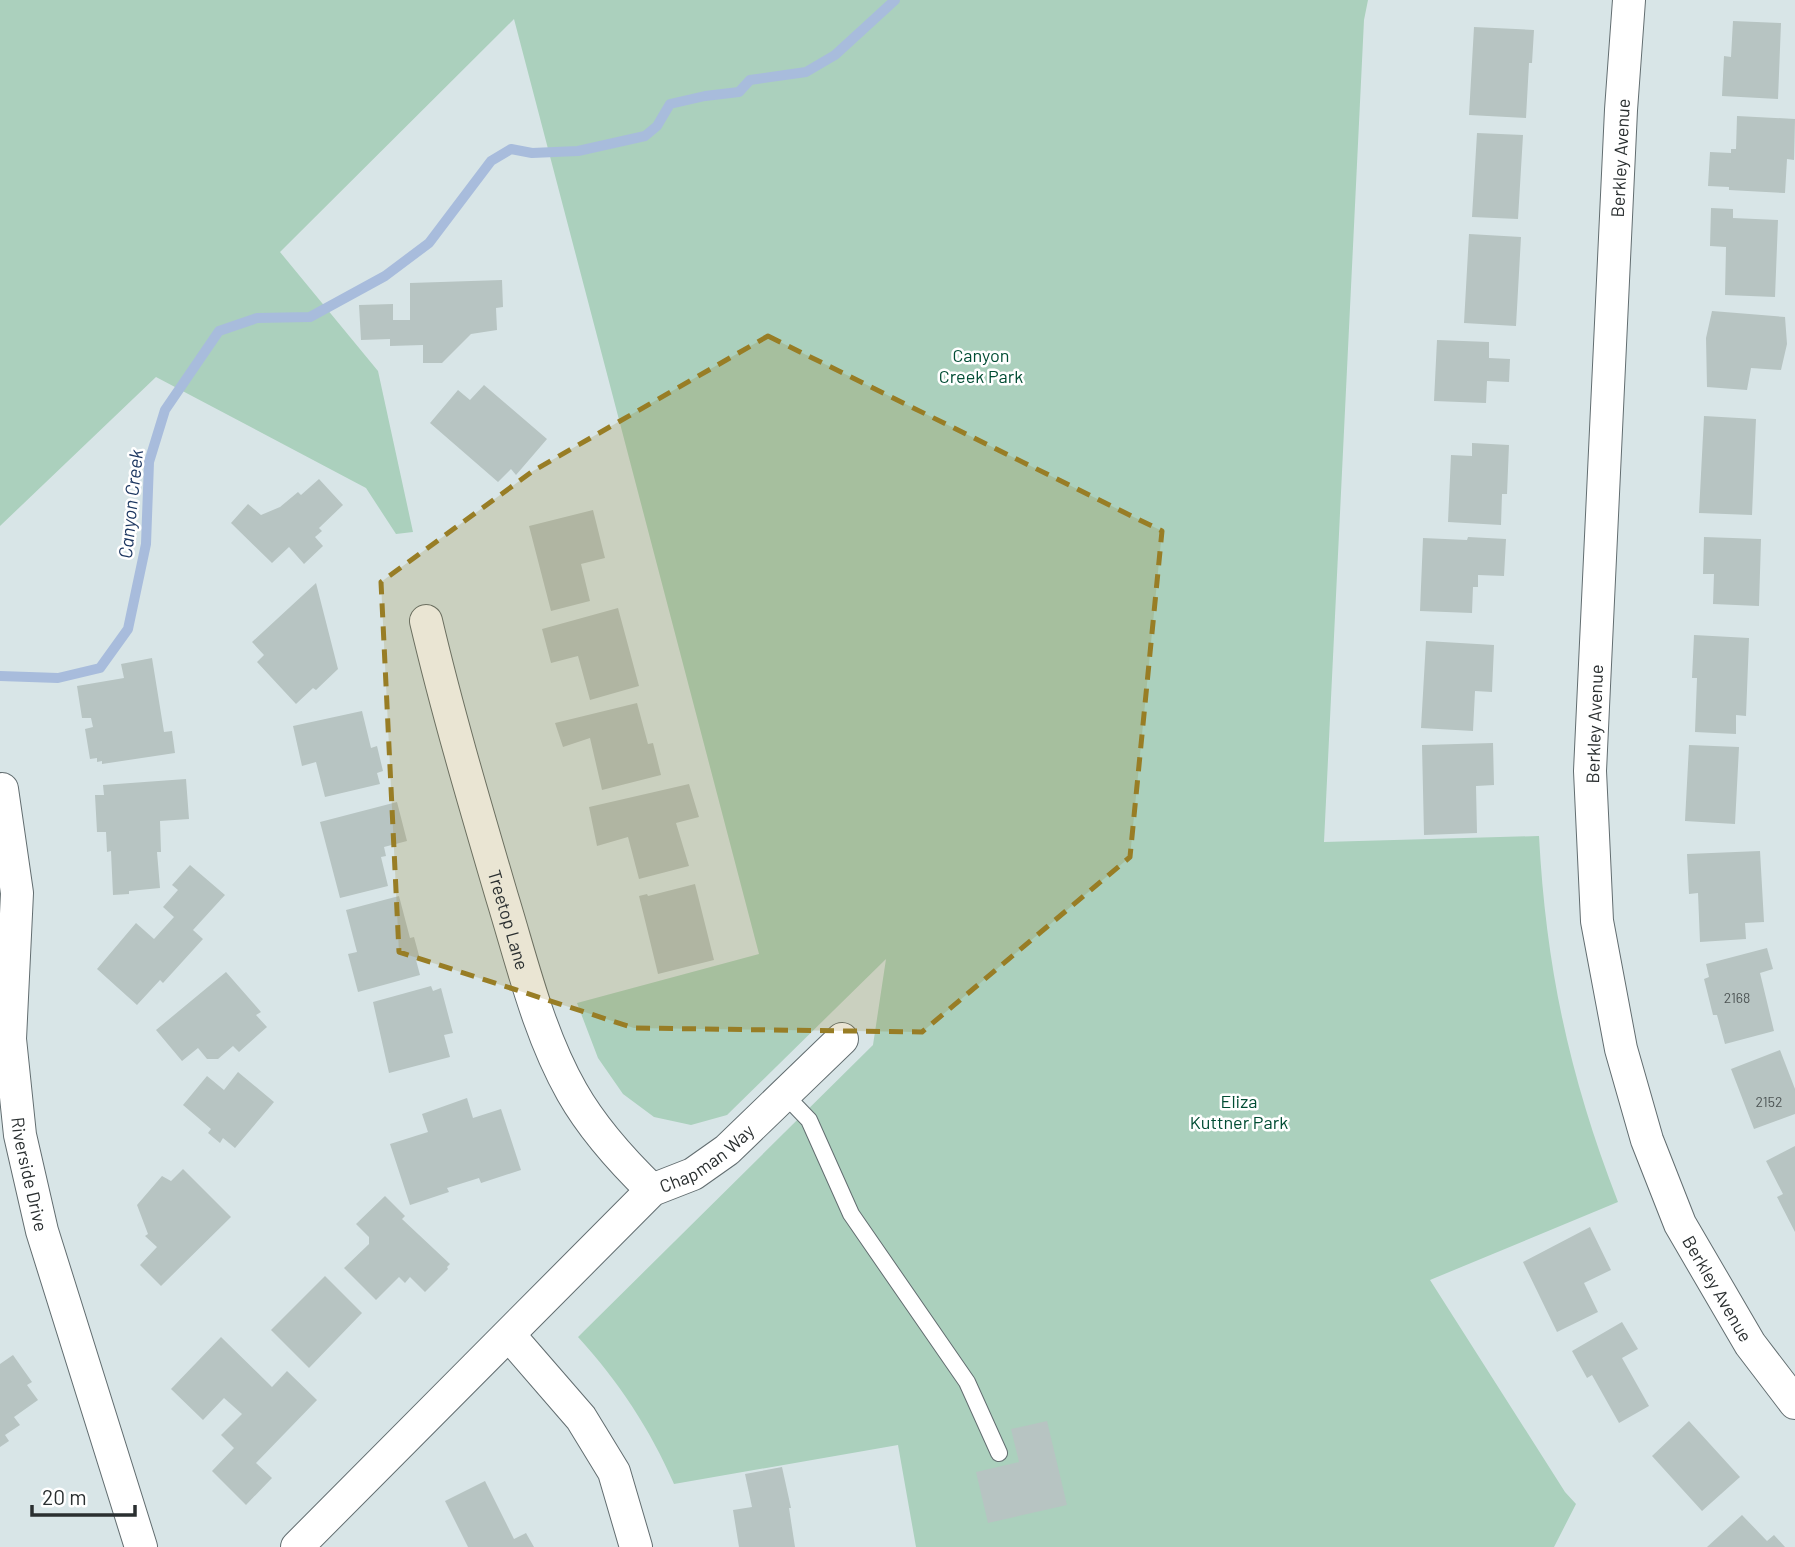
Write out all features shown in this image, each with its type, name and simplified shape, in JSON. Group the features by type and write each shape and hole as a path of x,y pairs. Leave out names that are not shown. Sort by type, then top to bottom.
{"street":[{"name":"Berkley Avenue","path":"1629,0 1621,110 1590,771 1597,921 1621,1049 1647,1140 1679,1224 1749,1344 1795,1403"},
{"name":"Treetop Lane","path":"426,621 448,713 531,994 555,1057 572,1093 617,1157 652,1190"},
{"name":"Riverside Drive","path":"2,789 17,893 10,1039 20,1135 42,1231 141,1547"},
{"name":"Chapman Way","path":"298,1547 652,1190 693,1174 727,1150 842,1038"},
{"path":"509,1335 581,1418 614,1472 636,1547"}],"lane":[{"path":"785,1095 809,1120 851,1214 967,1382 999,1453"}],"highlighted area":[{"path":"768,336 1162,531 1130,857 922,1032 634,1028 399,952 381,582 533,471"}],"green space":[{"path":"0,0 1368,0 1364,20 1324,842 1539,836 1548,932 1563,1022 1586,1111 1618,1202 1430,1280 1565,1492 1576,1504 1554,1547 916,1547 898,1445 674,1484 655,1444 632,1407 607,1371 578,1337 873,1045 886,959 727,1115 691,1125 654,1117 623,1094 598,1058 577,1003 759,954 514,19 280,252 378,371 413,532 396,534 366,488 156,377 0,526"}],"building":[{"path":"1733,21 1781,23 1778,99 1722,96 1724,56 1731,57"},
{"path":"1474,27 1534,30 1526,118 1469,115"},
{"path":"1737,116 1795,119 1794,160 1787,159 1785,193 1708,186 1710,152 1731,153 1731,149 1736,149"},
{"path":"1477,133 1523,135 1518,219 1472,217"},
{"path":"1711,208 1733,209 1733,218 1778,220 1775,297 1725,295 1726,247 1710,246"},
{"path":"1469,234 1521,237 1516,326 1464,323"},
{"path":"502,280 503,307 496,308 497,330 471,334 442,363 423,363 423,345 390,346 390,339 361,340 359,305 393,304 393,320 410,320 410,283"},
{"path":"1712,311 1785,317 1787,344 1781,370 1751,368 1747,390 1707,387 1706,338"},
{"path":"1437,340 1489,342 1489,358 1510,359 1509,382 1487,381 1486,403 1434,401"},
{"path":"484,385 547,439 516,475 511,469 498,482 430,423 458,390 470,400"},
{"path":"1704,416 1756,419 1752,515 1699,513"},
{"path":"1472,443 1509,445 1507,494 1502,494 1501,525 1448,522 1451,455 1472,456"},
{"path":"319,479 343,505 319,528 322,531 315,537 323,546 304,564 289,547 272,563 231,523 248,504 261,515 280,507 298,492 301,495"},
{"path":"593,510 605,558 581,564 590,601 551,611 529,526"},
{"path":"1468,537 1506,539 1504,576 1478,575 1478,587 1473,587 1472,613 1420,611 1423,538 1467,540"},
{"path":"1704,537 1761,539 1759,606 1713,604 1714,574 1703,574"},
{"path":"316,583 338,669 296,704 257,662 264,655 252,642"},
{"path":"618,608 639,686 590,700 578,656 551,663 542,629"},
{"path":"1694,635 1749,638 1746,716 1736,715 1736,734 1695,732 1697,678 1692,678"},
{"path":"1426,641 1494,645 1492,692 1475,691 1473,731 1421,728"},
{"path":"152,658 164,732 172,731 175,753 102,764 102,761 97,762 97,758 90,759 85,729 93,727 91,718 82,718 77,686 124,678 121,664"},
{"path":"637,703 648,744 653,743 661,775 602,790 590,738 563,747 555,723"},
{"path":"362,711 371,748 377,746 383,771 377,773 380,784 325,797 316,762 302,766 293,726"},
{"path":"1493,743 1494,785 1476,786 1477,833 1424,835 1422,745"},
{"path":"1689,745 1739,747 1735,824 1685,821"},
{"path":"186,779 189,819 160,821 161,852 157,852 160,888 113,895 111,851 107,852 106,832 97,832 95,795 104,795 103,785"},
{"path":"689,784 699,817 676,823 689,866 639,879 628,837 597,846 589,807"},
{"path":"397,802 407,841 384,847 386,856 381,857 388,886 340,898 320,822"},
{"path":"1760,851 1764,922 1745,923 1746,939 1700,942 1698,893 1689,894 1687,854"},
{"path":"190,865 225,895 193,930 203,939 163,983 160,980 137,1005 97,969 136,923 154,939 174,917 163,907 178,890 172,885"},
{"path":"695,884 714,960 658,974 639,896"},
{"path":"399,896 410,938 414,937 420,959 416,960 420,975 358,992 348,954 357,952 346,910"},
{"path":"1767,948 1773,969 1760,973 1774,1031 1725,1044 1717,1015 1713,1015 1704,979 1709,977 1706,964"},
{"path":"226,972 261,1012 256,1015 267,1027 239,1052 233,1046 218,1059 207,1059 198,1048 182,1061 156,1030"},
{"path":"431,986 433,991 441,988 453,1033 444,1035 450,1057 389,1073 373,1002"},
{"path":"1780,1050 1795,1089 1795,1114 1754,1129 1731,1069"},
{"path":"238,1072 274,1102 235,1148 223,1138 220,1143 208,1133 211,1129 183,1105 207,1076 224,1090"},
{"path":"467,1098 473,1118 501,1109 521,1170 481,1183 479,1178 447,1188 449,1192 410,1205 390,1144 428,1132 422,1114"},
{"path":"1795,1146 1795,1232 1777,1197 1783,1194 1766,1161"},
{"path":"183,1169 231,1217 161,1286 140,1265 157,1247 145,1236 148,1234 137,1205 162,1176 171,1181"},
{"path":"385,1196 405,1216 402,1219 450,1264 425,1292 410,1277 405,1283 399,1277 376,1300 344,1268 369,1244 369,1237 356,1224"},
{"path":"1590,1227 1611,1270 1584,1283 1598,1312 1557,1332 1523,1262"},
{"path":"325,1276 362,1313 309,1368 271,1330"},
{"path":"1622,1322 1638,1349 1622,1358 1649,1406 1619,1423 1592,1375 1587,1378 1572,1351"},
{"path":"221,1337 272,1387 287,1371 317,1400 256,1463 272,1478 246,1505 212,1471 234,1448 221,1435 242,1414 224,1398 203,1420 171,1389"},
{"path":"13,1355 32,1382 27,1385 38,1400 14,1417 20,1425 5,1435 9,1441 0,1447 0,1364"},
{"path":"1047,1421 1067,1505 988,1523 976,1472 1019,1462 1011,1429"},
{"path":"1689,1421 1740,1477 1702,1511 1652,1456"},
{"path":"782,1467 791,1508 795,1547 739,1547 733,1510 752,1507 745,1474"},
{"path":"485,1481 514,1539 526,1533 534,1547 468,1547 445,1501"},
{"path":"1742,1515 1767,1541 1774,1535 1785,1547 1707,1547"}],"waterway":[{"name":"Canyon Creek","path":"0,676 58,678 100,668 128,629 146,544 149,462 165,410 219,331 257,318 310,317 385,276 429,243 491,161 511,149 532,153 578,151 645,136 657,126 670,104 739,92 750,80 806,72 835,55 895,0"}],"park label":[{"name":"Canyon Creek Park","path":"981,365"},
{"name":"Eliza Kuttner Park","path":"1239,1111"}]}
